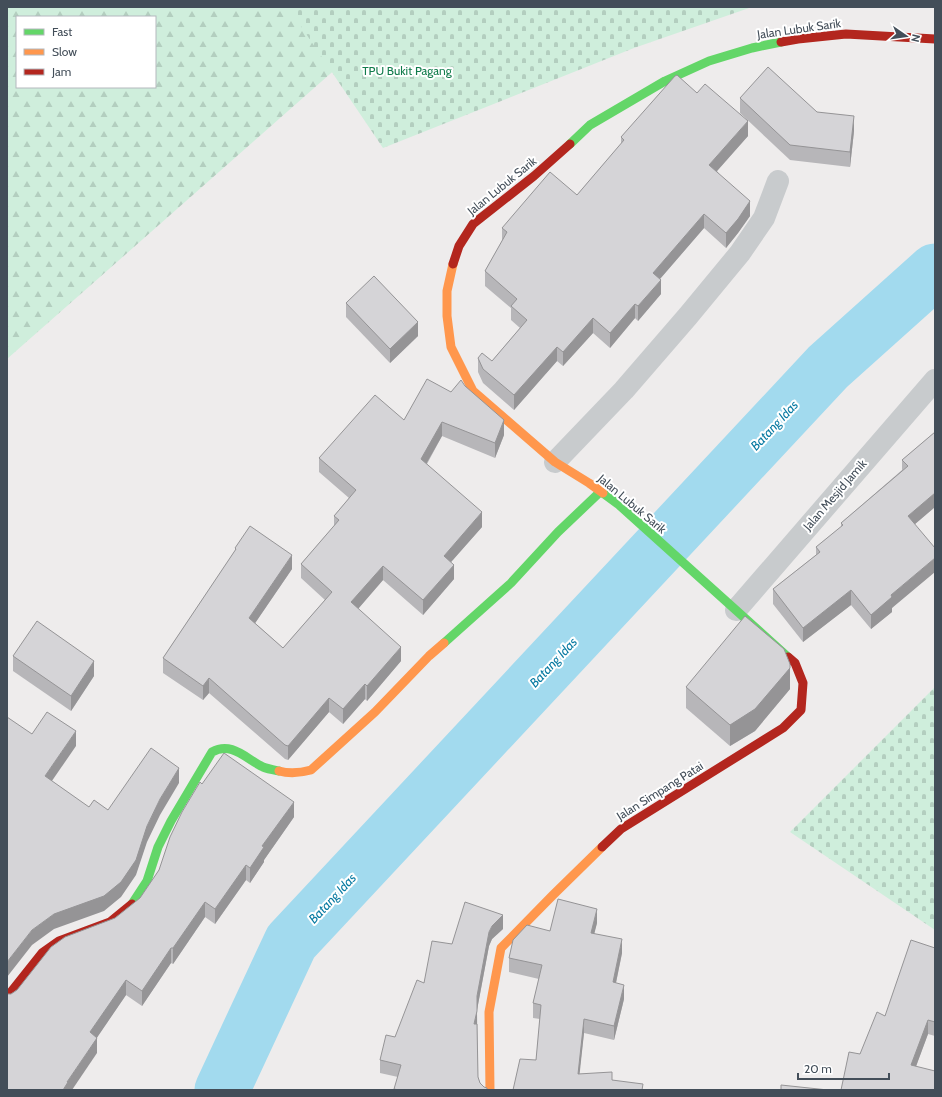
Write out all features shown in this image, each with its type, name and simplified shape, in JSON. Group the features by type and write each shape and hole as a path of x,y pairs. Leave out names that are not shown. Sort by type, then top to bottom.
{"street":[{"name":"Jalan Lubuk Sarik","path":"730,605 618,504 589,483 554,462 473,391 451,347 447,316 447,291 452,266 459,246 473,224 534,176 590,125 665,81 709,61 752,48 798,39 846,34 935,39"},
{"path":"554,462 624,390 740,253 764,218 778,181"},
{"name":"Jalan Mesjid Jamik","path":"730,605 935,380"},
{"path":"7,997 42,953 59,941 110,922 130,906 147,881 158,847 171,821 212,752 219,748 228,748 264,767 287,773 299,773 311,770 370,717 429,656 511,583 558,532 600,492"},
{"name":"Jalan Simpang Patai","path":"490,1090 489,1012 502,948 553,895 621,829 783,728 801,710 803,683 795,663 730,605"}],"green space":[{"path":"7,7 406,7 7,359"},
{"name":"TPU Bukit Pagang","path":"288,7 752,7 634,48 383,148"},
{"path":"935,687 935,930 790,832"}],"building":[{"path":"768,67 817,112 854,116 850,152 790,145 740,98"},
{"path":"677,75 697,93 705,84 748,121 709,165 750,201 726,233 704,214 653,273 661,280 638,306 635,304 610,333 593,318 563,352 557,347 514,395 483,369 478,358 482,353 492,361 527,320 511,306 517,299 485,271 507,232 502,228 550,172 577,195 624,140 621,137"},
{"path":"374,276 418,322 390,349 346,303"},
{"path":"427,379 451,392 461,380 465,386 504,420 495,443 442,422 421,459 482,512 444,556 454,565 423,600 383,566 351,602 401,647 367,686 365,684 343,709 329,698 288,746 285,745 209,678 203,686 163,658 250,526 292,555 249,618 283,648 332,592 301,564 339,520 334,516 356,490 319,458 375,395 404,420"},
{"path":"935,432 935,493 908,516 935,548 935,558 891,595 892,597 871,615 851,590 803,628 773,589 820,552 816,547 843,525 841,523 908,466 902,460"},
{"path":"745,616 784,649 790,664 790,668 755,709 730,725 686,687"},
{"path":"37,621 94,661 71,696 13,656"},
{"path":"47,712 76,731 45,776 89,807 94,800 108,810 151,748 179,768 160,799 147,826 136,860 121,882 104,896 54,914 32,930 7,962 7,717 32,734"},
{"path":"224,753 294,802 262,846 264,847 250,868 246,865 215,909 205,902 142,991 126,980 90,1032 97,1038 63,1090 7,1090 7,994 11,994 17,990 51,947 65,937 115,918 140,898 159,870 170,837 182,812 200,782 202,784"},
{"path":"558,899 597,909 591,933 622,939 613,982 624,985 614,1026 584,1019 578,1074 612,1072 612,1080 643,1084 642,1090 513,1090 520,1059 536,1060 541,1005 533,1003 542,965 509,958 513,940 527,925 550,931"},
{"path":"465,902 503,915 492,926 489,932 477,996 477,1011 474,1024 477,1024 478,1077 480,1083 487,1088 487,1090 394,1089 401,1065 380,1060 386,1035 395,1037 417,980 424,983 432,941 452,944"},
{"path":"911,940 935,948 935,1022 928,1020 911,1065 935,1071 935,1090 841,1090 849,1052 860,1054 877,1012 885,1016"},
{"path":"781,1085 828,1090 781,1090"}],"waterway":[{"name":"Batang Idas","path":"222,1090 291,942 828,367 935,271"}],"traffic: fast":[{"path":"570,144 590,125 665,81 709,61 752,48 781,42"},
{"path":"444,643 511,583 558,532 600,492"},
{"path":"603,493 618,504 788,657"},
{"path":"132,904 147,881 158,847 171,821 212,752 219,749 232,750 239,752 263,767 279,771"}],"traffic: slow":[{"path":"453,264 447,291 447,316 451,347 473,391 555,462 603,493"},
{"path":"279,771 295,773 311,770 375,712 429,656 444,643"},
{"path":"490,1090 489,1012 501,948 602,847"}],"traffic: jam":[{"path":"781,42 846,34 935,39"},
{"path":"453,264 459,246 473,224 534,176 570,144"},
{"path":"602,847 621,829 783,728 801,710 803,683 795,663 788,657"},
{"path":"7,997 42,953 59,941 110,922 132,904"}]}
